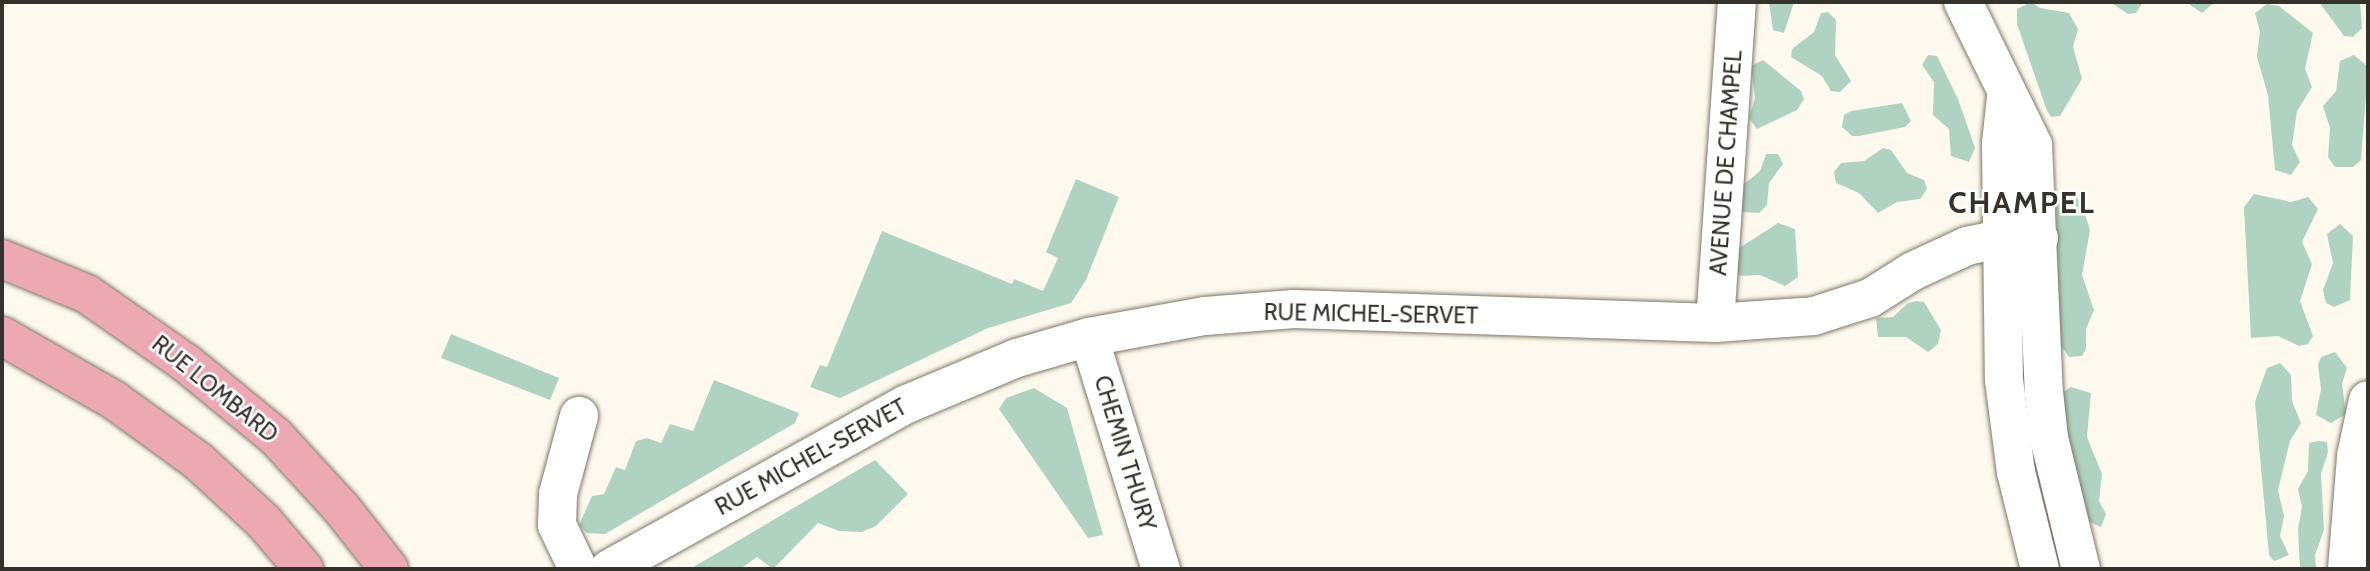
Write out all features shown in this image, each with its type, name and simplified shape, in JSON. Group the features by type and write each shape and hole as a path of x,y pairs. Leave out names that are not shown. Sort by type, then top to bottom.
{"main road":[{"name":"RUE LOMBARD","path":"2,259 87,294 186,363 284,445 388,569"},
{"path":"2,336 83,380 198,461 291,564"}],"street":[{"name":"AVENUE DE CHAMPEL","path":"1715,323 1737,2"},
{"path":"1963,2 2006,97 2001,143 2021,238 2049,438 2081,569"},
{"name":"RUE MICHEL-SERVET","path":"609,569 907,404 1017,358 1089,337 1205,316 1294,309 1715,323 1814,316 1870,298 1937,258 2021,238"},
{"path":"2021,238 2006,407 2016,472 2040,569"},
{"name":"CHEMIN THURY","path":"1089,337 1161,569"},
{"path":"2347,569 2356,456 2368,400"},
{"path":"578,569 557,525 558,494 579,416"}],"green space":[{"path":"1769,2 1794,2 1784,33 1773,30"},
{"path":"2031,2 2040,8 2069,13 2078,29 2073,47 2082,79 2060,116 2051,117 2047,111 2017,24 2017,9"},
{"path":"2110,2 2143,2 2136,13 2128,14"},
{"path":"2186,2 2215,2 2202,13"},
{"path":"2319,2 2360,2 2362,28 2353,37 2344,36"},
{"path":"2267,4 2279,6 2313,33 2305,69 2312,87 2297,111 2292,145 2300,162 2291,175 2275,170 2268,95 2257,57 2260,31 2255,13"},
{"path":"1828,12 1836,20 1835,55 1851,81 1840,92 1831,91 1822,76 1791,57 1792,49 1814,32 1821,13"},
{"path":"1928,55 1937,56 1958,99 1975,148 1969,162 1951,156 1949,129 1933,115 1934,82 1922,65"},
{"path":"2354,55 2368,67 2361,160 2353,167 2335,167 2328,157 2330,128 2323,106 2336,91 2340,61"},
{"path":"1763,60 1801,91 1804,99 1797,110 1757,129 1749,118 1755,98 1751,66"},
{"path":"1902,103 1911,121 1905,127 1852,136 1842,127 1844,115 1851,111"},
{"path":"1883,148 1891,150 1907,173 1924,180 1927,189 1920,199 1897,202 1878,213 1859,193 1836,183 1834,172 1841,163 1864,161"},
{"path":"1766,154 1778,154 1783,164 1769,183 1767,205 1759,213 1743,212 1737,205 1738,189 1760,171"},
{"path":"1076,179 1119,197 1086,280 1071,303 988,328 840,398 810,387 820,365 827,367 882,231 1012,284 1014,279 1043,291 1058,258 1046,252"},
{"path":"2072,193 2081,202 2090,230 2082,275 2094,310 2086,329 2086,349 2082,356 2069,357 2059,343 2056,201"},
{"path":"2254,194 2291,202 2308,197 2318,209 2302,242 2312,264 2300,301 2313,336 2308,344 2299,346 2278,336 2251,338 2244,207"},
{"path":"1778,223 1795,229 1798,277 1785,286 1760,275 1740,276 1733,269 1733,252"},
{"path":"2340,224 2353,236 2350,300 2334,307 2326,303 2323,290 2333,263 2327,234"},
{"path":"1924,302 1941,330 1938,344 1928,352 1906,337 1878,337 1876,318 1893,317 1908,303"},
{"path":"451,334 559,378 550,400 441,358"},
{"path":"2335,352 2347,368 2342,384 2346,414 2331,423 2316,415 2321,389 2318,365 2321,357"},
{"path":"2280,363 2291,375 2292,401 2301,423 2290,441 2278,490 2284,516 2280,536 2289,555 2274,561 2269,555 2255,402 2267,368"},
{"path":"714,380 799,413 795,423 605,534 587,533 579,525 592,496 604,494 616,467 625,470 636,441 647,438 661,443 670,424 693,431"},
{"path":"2071,387 2091,393 2087,437 2102,474 2099,501 2106,514 2101,527 2085,520 2072,473 2062,393"},
{"path":"1034,388 1067,408 1103,535 1088,538 999,409 1006,398"},
{"path":"2327,442 2328,452 2321,474 2324,530 2315,555 2316,569 2300,569 2298,529 2302,507 2298,489 2308,471 2309,443"},
{"path":"875,460 908,494 876,526 862,532 839,531 818,523 773,569 757,557 740,569 690,569"}],"district":[{"name":"CHAMPEL","path":"2022,203"}]}
